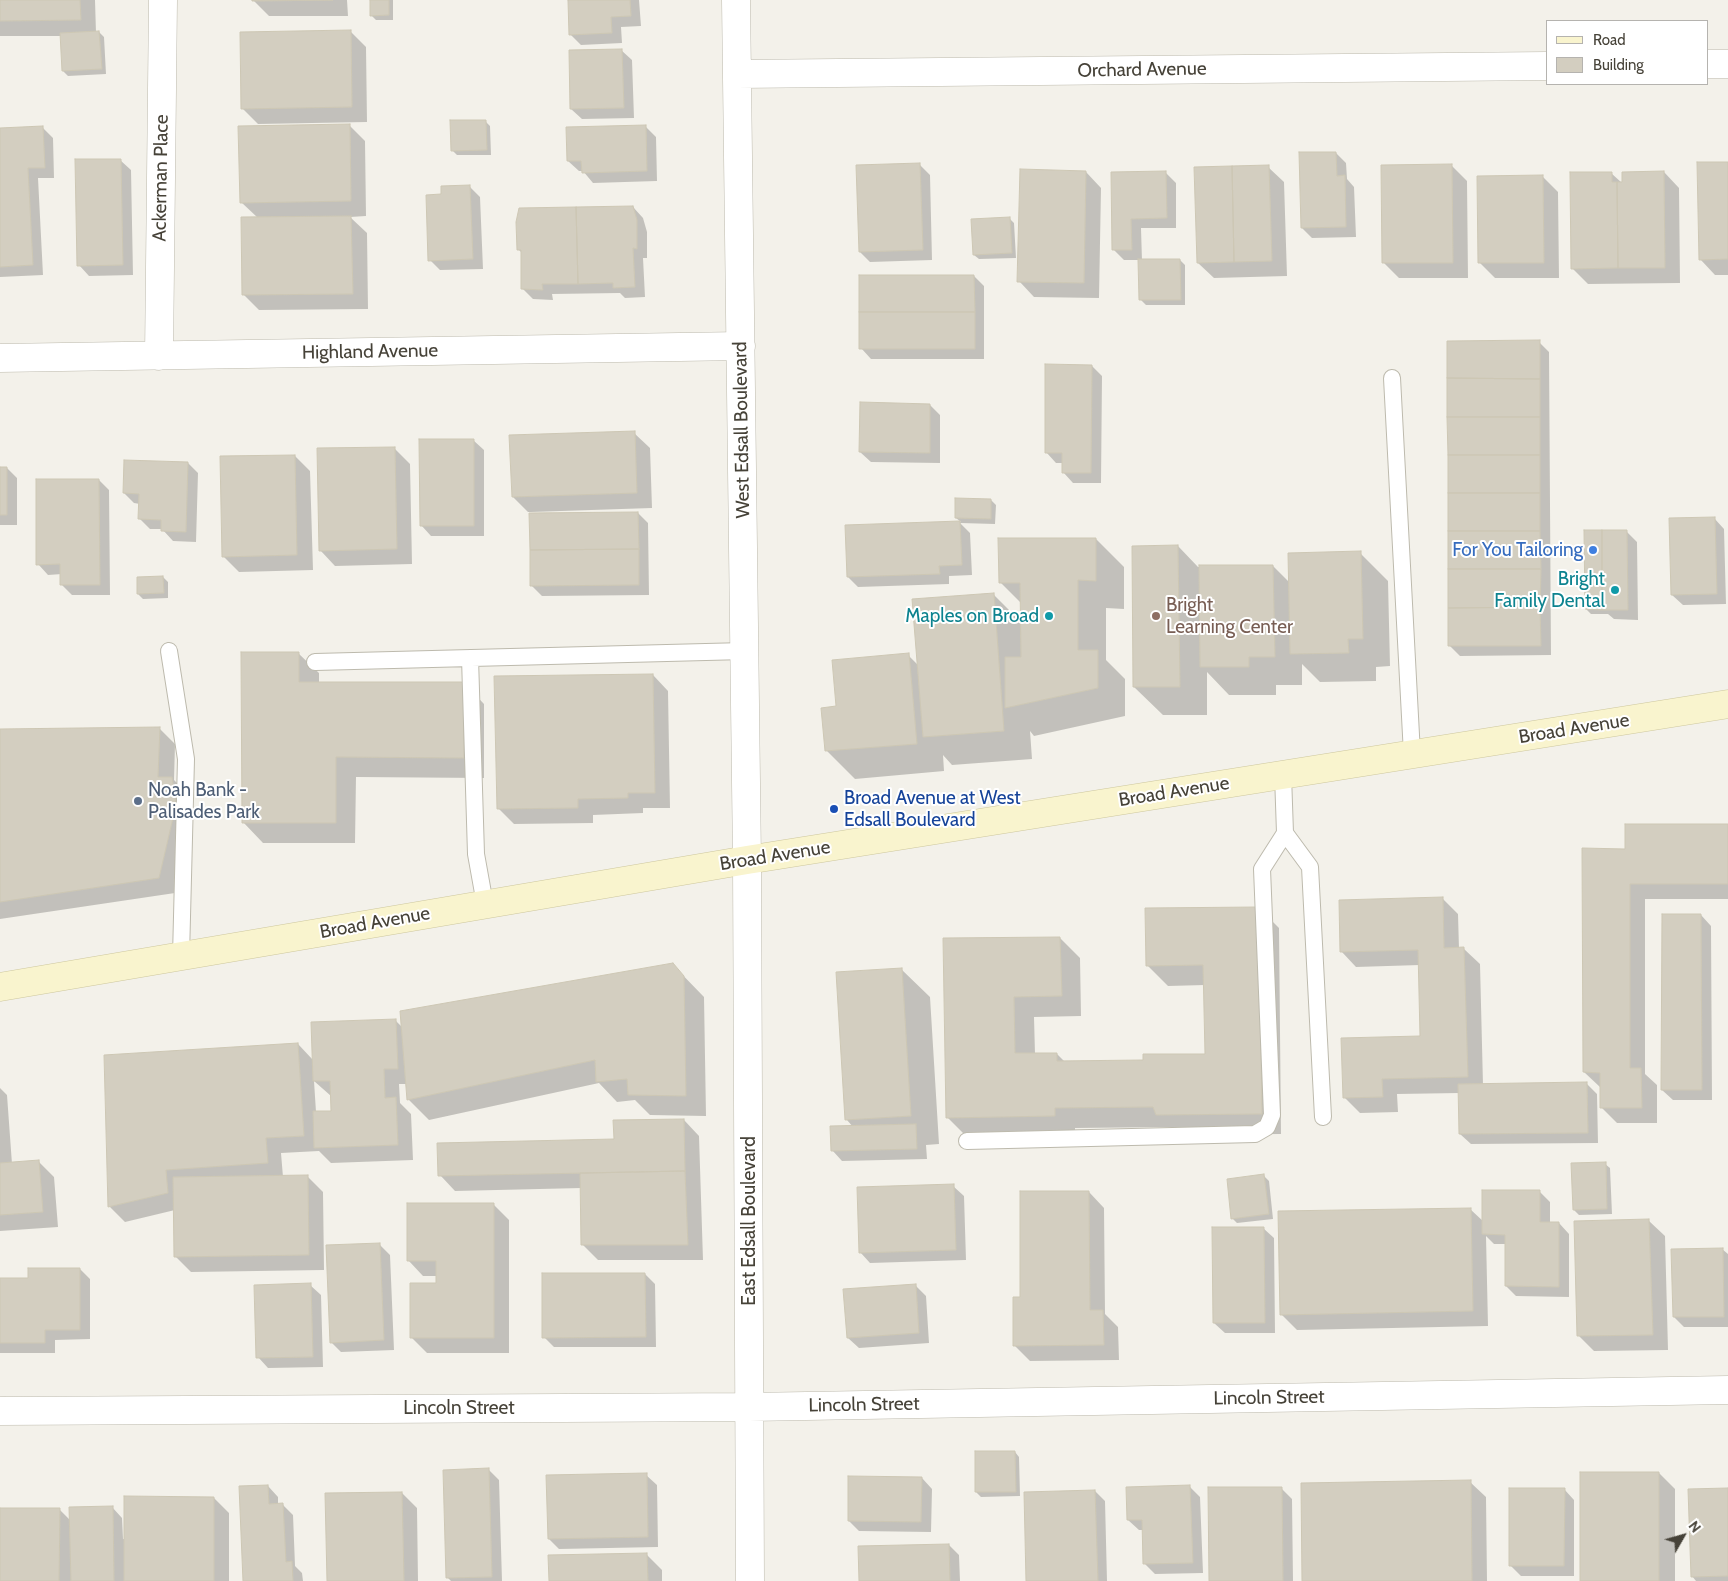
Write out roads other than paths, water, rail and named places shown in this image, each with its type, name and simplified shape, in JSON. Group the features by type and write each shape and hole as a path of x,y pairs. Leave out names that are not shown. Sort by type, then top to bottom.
{"main road":[{"name":"Broad Avenue","path":"0,986 747,860 1728,704"}],"street":[{"name":"Ackerman Place","path":"160,356 163,0"},
{"name":"West Edsall Boulevard","path":"736,0 747,860"},
{"path":"1708,64 1728,64"},
{"name":"Orchard Avenue","path":"737,74 1546,66"},
{"name":"Highland Avenue","path":"0,358 741,346"},
{"name":"East Edsall Boulevard","path":"747,860 750,1581"},
{"name":"Lincoln Street","path":"0,1411 750,1407 1728,1390"}],"lane":[{"path":"1392,378 1412,754"},
{"path":"169,651 186,759 181,956"},
{"path":"316,662 745,651"},
{"path":"470,658 476,854 485,904"},
{"path":"968,1141 1254,1134 1267,1127 1272,1115 1262,870 1285,833 1283,775"},
{"path":"1285,833 1310,867 1323,1117"}],"place":[{"name":"For You Tailoring","path":"1593,550"},
{"name":"Bright Family Dental","path":"1615,590"},
{"name":"Maples on Broad","path":"1049,616"},
{"name":"Bright Learning Center","path":"1156,616"},
{"name":"Noah Bank - Palisades Park","path":"138,801"},
{"name":"Broad Avenue at West Edsall Boulevard","path":"834,809"}]}
